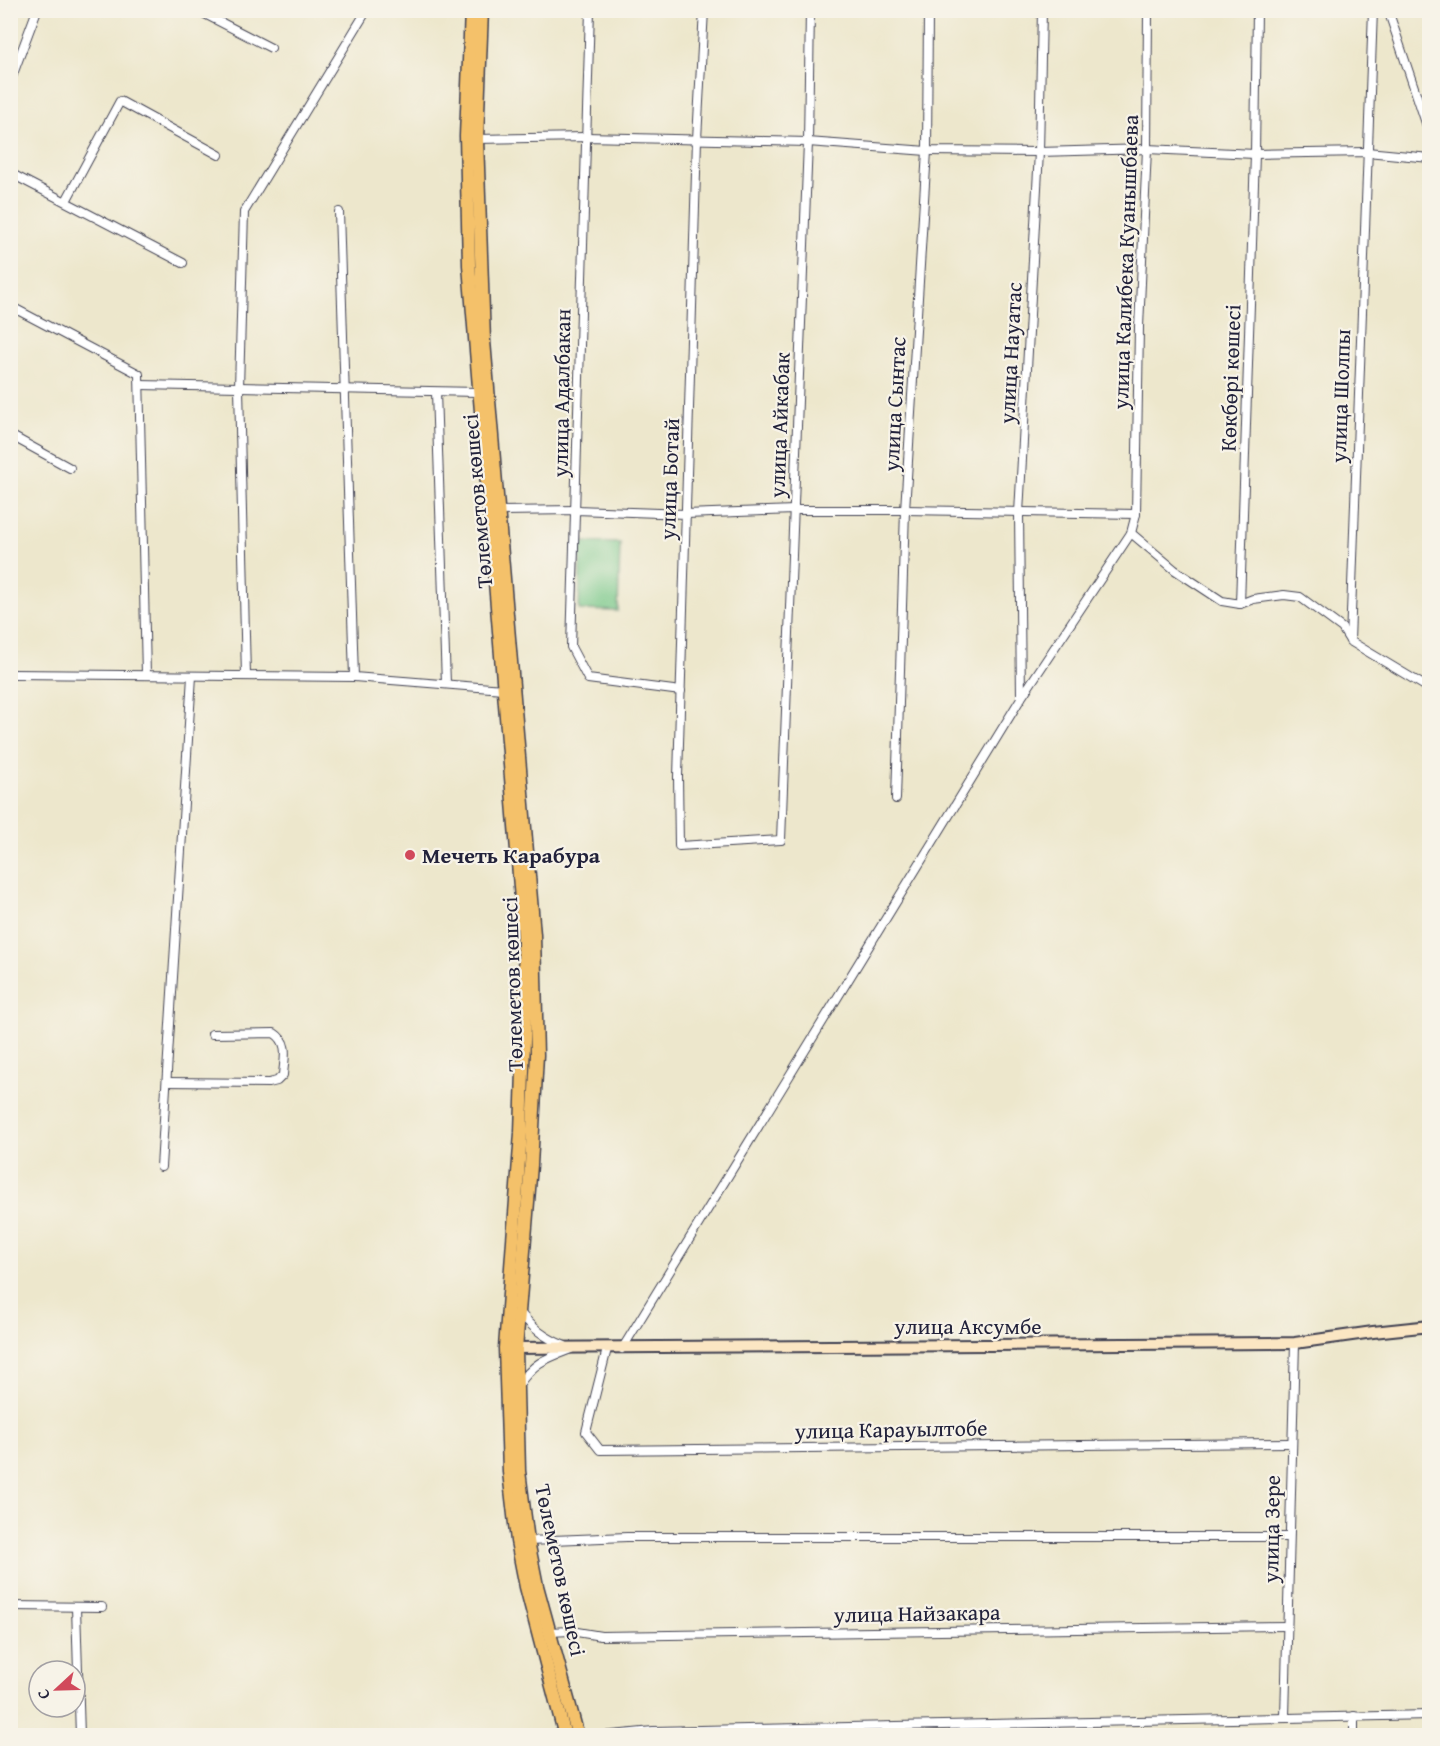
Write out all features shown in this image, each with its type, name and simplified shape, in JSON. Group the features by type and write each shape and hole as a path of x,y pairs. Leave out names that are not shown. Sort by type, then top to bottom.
{"main road":[{"name":"Төлеметов көшесі","path":"471,10 466,195 469,265 478,392 499,511 534,934 537,1055 531,1165 519,1311 511,1348 517,1387 519,1471 528,1541 549,1632 578,1736"},
{"name":"Төлеметов көшесі","path":"482,10 477,139 487,440 503,689 524,936 525,1008 511,1348 509,1472 517,1541 537,1633 565,1736"},
{"name":"улица Аксумбе","path":"511,1348 1294,1343 1430,1326"}],"street":[{"path":"10,82 38,10"},
{"path":"197,10 271,48"},
{"path":"246,676 239,388 244,212 367,10"},
{"name":"улица Адалбакан","path":"590,10 571,647 588,679 681,691"},
{"name":"улица Ботай","path":"704,10 697,139 678,777 679,846 781,840"},
{"name":"улица Айкабак","path":"781,840 808,142 810,10"},
{"name":"улица Сынтас","path":"896,799 905,510 927,151 928,10"},
{"name":"улица Науатас","path":"1021,698 1019,513 1039,152 1042,10"},
{"name":"улица Калибека Куанышбаева","path":"622,1349 1021,698 1131,533 1136,514 1139,327 1147,149 1148,10"},
{"name":"Көкбөрі көшесі","path":"1240,604 1255,154 1257,10"},
{"name":"улица Шолпы","path":"1350,641 1373,10"},
{"path":"1388,10 1429,132"},
{"path":"66,201 120,101 219,155"},
{"path":"477,139 586,137 697,139 808,142 927,151 1039,152 1147,149 1255,154 1367,152 1430,158"},
{"path":"10,173 183,263"},
{"path":"339,212 354,677"},
{"path":"10,306 139,374 146,675"},
{"path":"140,385 478,392"},
{"path":"436,392 446,684"},
{"path":"10,435 70,468"},
{"path":"499,511 576,510 686,514 794,510 905,510 1136,514"},
{"path":"1131,533 1175,570 1222,601 1240,604 1253,599 1284,595 1300,597 1342,628 1350,641 1430,689"},
{"path":"10,674 354,677 503,689"},
{"path":"160,1167 192,676"},
{"path":"167,1082 269,1083 277,1081 283,1075 285,1046 281,1038 274,1033 212,1034"},
{"path":"519,1311 541,1334 572,1349"},
{"name":"улица Зере","path":"1285,1717 1294,1343"},
{"path":"517,1387 529,1370 540,1362 572,1349"},
{"name":"улица Карауылтобе","path":"607,1349 586,1432 600,1450 1291,1443"},
{"path":"528,1541 627,1537 1289,1537"},
{"path":"10,1606 102,1607"},
{"path":"76,1607 80,1736"},
{"name":"улица Найзакара","path":"549,1632 571,1631 601,1636 1287,1626"},
{"path":"602,1736 653,1731 1430,1715"},
{"path":"1354,1716 1354,1736"}],"green space":[{"path":"581,542 620,543 618,611 579,610"}],"place":[{"name":"Мечеть Карабура","path":"410,855"}]}
